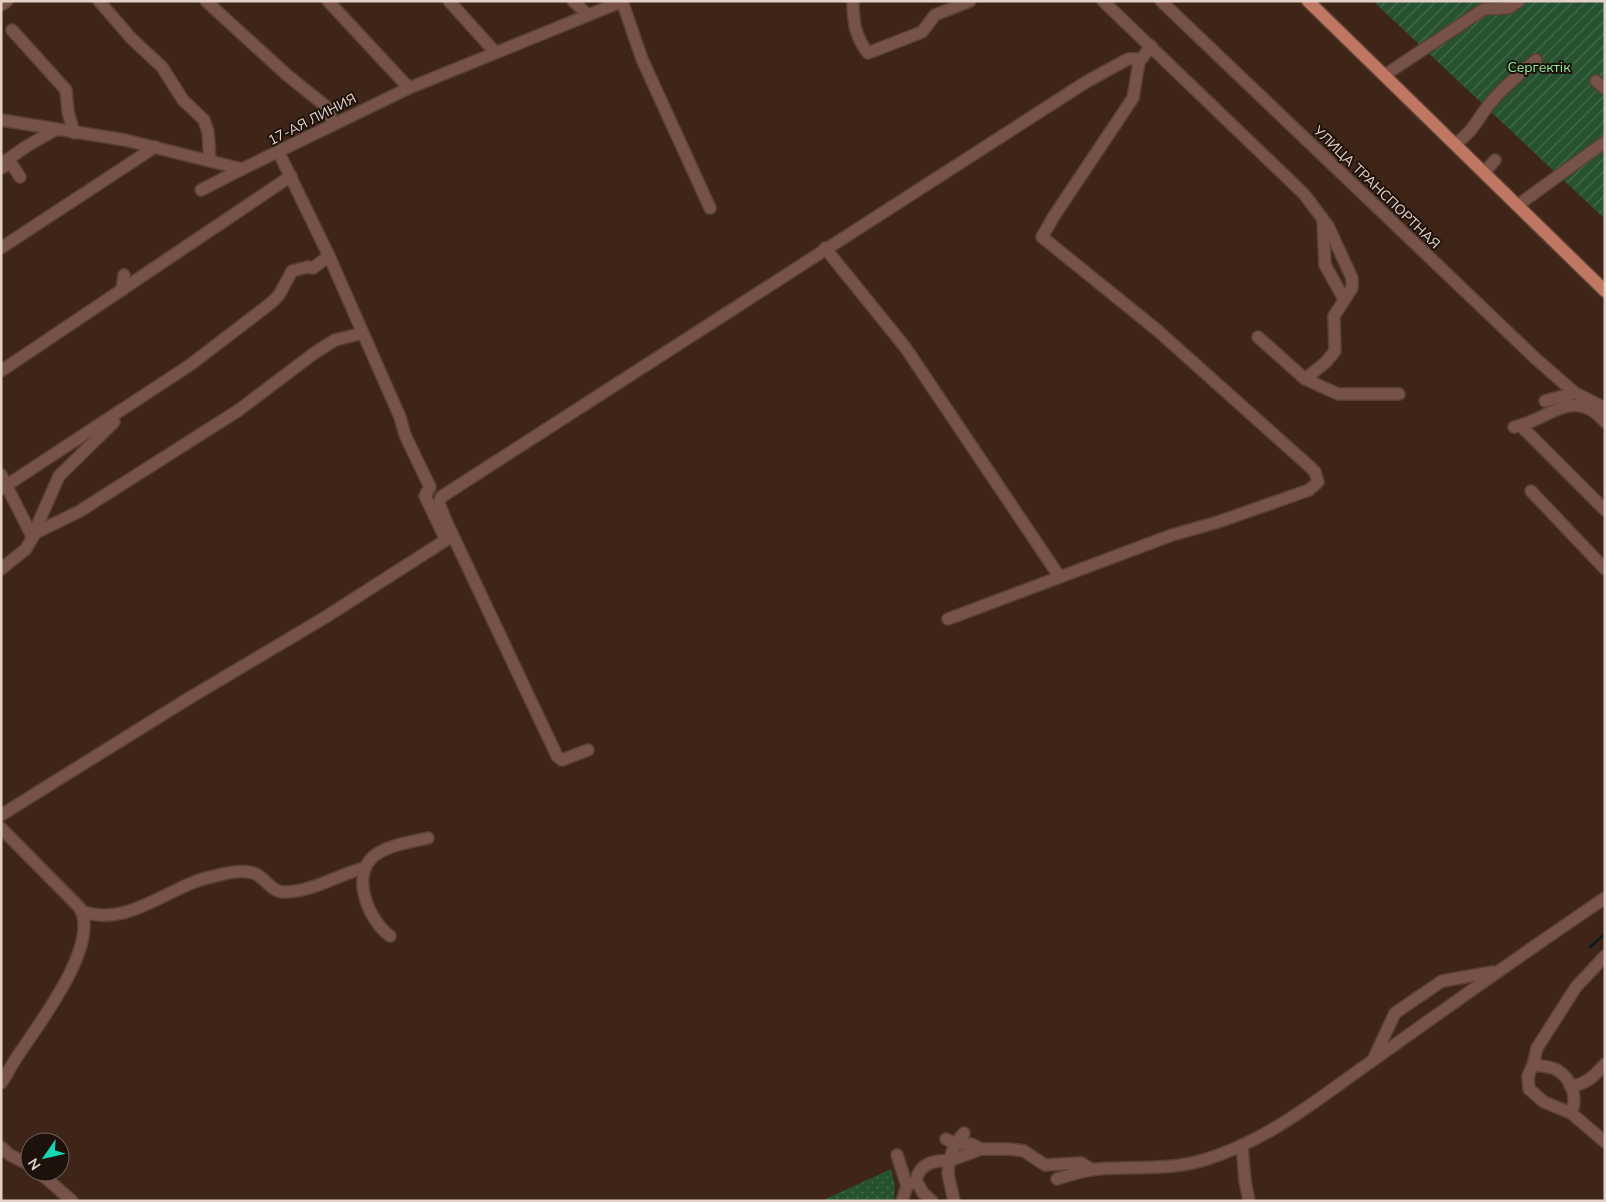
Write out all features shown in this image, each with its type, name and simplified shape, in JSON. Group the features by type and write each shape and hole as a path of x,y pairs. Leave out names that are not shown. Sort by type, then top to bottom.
{"main road":[{"path":"1308,1 1605,291"}],"street":[{"path":"1,4 7,1"},
{"path":"99,1 131,38 162,67 183,100 204,120 208,132 210,160"},
{"path":"206,1 328,108 333,124"},
{"path":"328,1 410,88"},
{"path":"449,1 495,52"},
{"path":"573,1 588,15"},
{"path":"622,1 642,59 710,208"},
{"name":"17-АЯ ЛИНИЯ","path":"201,190 410,88 622,1"},
{"path":"853,1 853,21 856,33 868,53 922,32 935,15 970,1"},
{"path":"1103,1 1304,194 1323,220 1352,278 1352,288 1334,316 1334,351 1326,362 1305,379"},
{"name":"УЛИЦА ТРАНСПОРТНАЯ","path":"1161,1 1503,328 1575,393 1605,408"},
{"path":"1385,75 1484,10 1508,8 1519,1"},
{"path":"12,30 66,90 68,112 74,133"},
{"path":"948,619 1172,535 1218,522 1309,490 1318,482 1315,472 1308,465 1157,330 1042,237 1133,98 1138,62 1152,46"},
{"path":"588,750 562,760 557,756 446,521 439,503 441,497 825,248 1086,82 1128,59 1136,59 1138,62"},
{"path":"1455,144 1468,135 1496,96 1536,60"},
{"path":"1,120 74,133 110,137 242,169"},
{"path":"1,166 27,146 55,130"},
{"path":"1518,205 1605,142"},
{"path":"1,248 155,147"},
{"path":"1,815 186,700 324,618 446,540 425,496 430,487 405,435 400,417 329,256 279,153"},
{"path":"1484,173 1495,160"},
{"path":"1,166 11,163 20,177"},
{"path":"1,371 291,176"},
{"path":"1323,220 1325,265 1344,299"},
{"path":"825,248 905,347 1059,576"},
{"path":"4,487 51,454 126,408 190,365 272,303 279,295 292,271 308,267 314,268 329,256"},
{"path":"122,290 124,275"},
{"path":"32,536 44,528 55,525 80,511 239,410 313,354 335,340 363,333"},
{"path":"1258,337 1305,379 1338,394 1399,394"},
{"path":"1545,400 1575,393"},
{"path":"1605,422 1590,407 1578,404 1539,416 1519,426 1524,428 1605,510"},
{"path":"1,569 18,556 32,536 59,476 126,408"},
{"path":"1,475 4,487 32,536"},
{"path":"1531,491 1605,569"},
{"path":"1,828 81,911 94,916 106,917 140,907 212,876 243,872 254,873 265,880 272,888 282,892 328,883 364,868 376,854 403,844 428,838"},
{"path":"364,868 364,891 370,913 378,926 390,936"},
{"path":"1057,1179 1092,1170 1170,1168 1208,1159 1260,1138 1454,1004 1496,971 1605,898"},
{"path":"1,1083 72,969 85,928 81,911"},
{"path":"1605,956 1576,987 1537,1048 1528,1076 1529,1089 1544,1102 1571,1113 1605,1142"},
{"path":"1373,1060 1396,1012 1442,981 1496,971"},
{"path":"1570,1086 1580,1086 1605,1064"},
{"path":"1533,1065 1556,1070 1568,1080 1575,1105 1571,1113"},
{"path":"950,1142 964,1133"},
{"path":"950,1142 971,1144 980,1149"},
{"path":"950,1142 948,1174 954,1201"},
{"path":"1242,1145 1249,1201"},
{"path":"1,1147 10,1155 20,1160"},
{"path":"901,1200 909,1182 925,1165 937,1160 948,1161 980,1149 1024,1150 1045,1165 1081,1163 1092,1170"},
{"path":"897,1155 909,1182 932,1201"},
{"path":"50,1182 72,1201"}],"green space":[{"name":"Сергектік","path":"1373,1 1605,1 1605,219"},
{"path":"891,1169 895,1185 894,1201 821,1201"}],"waterway":[{"path":"1590,947 1605,934"}]}
